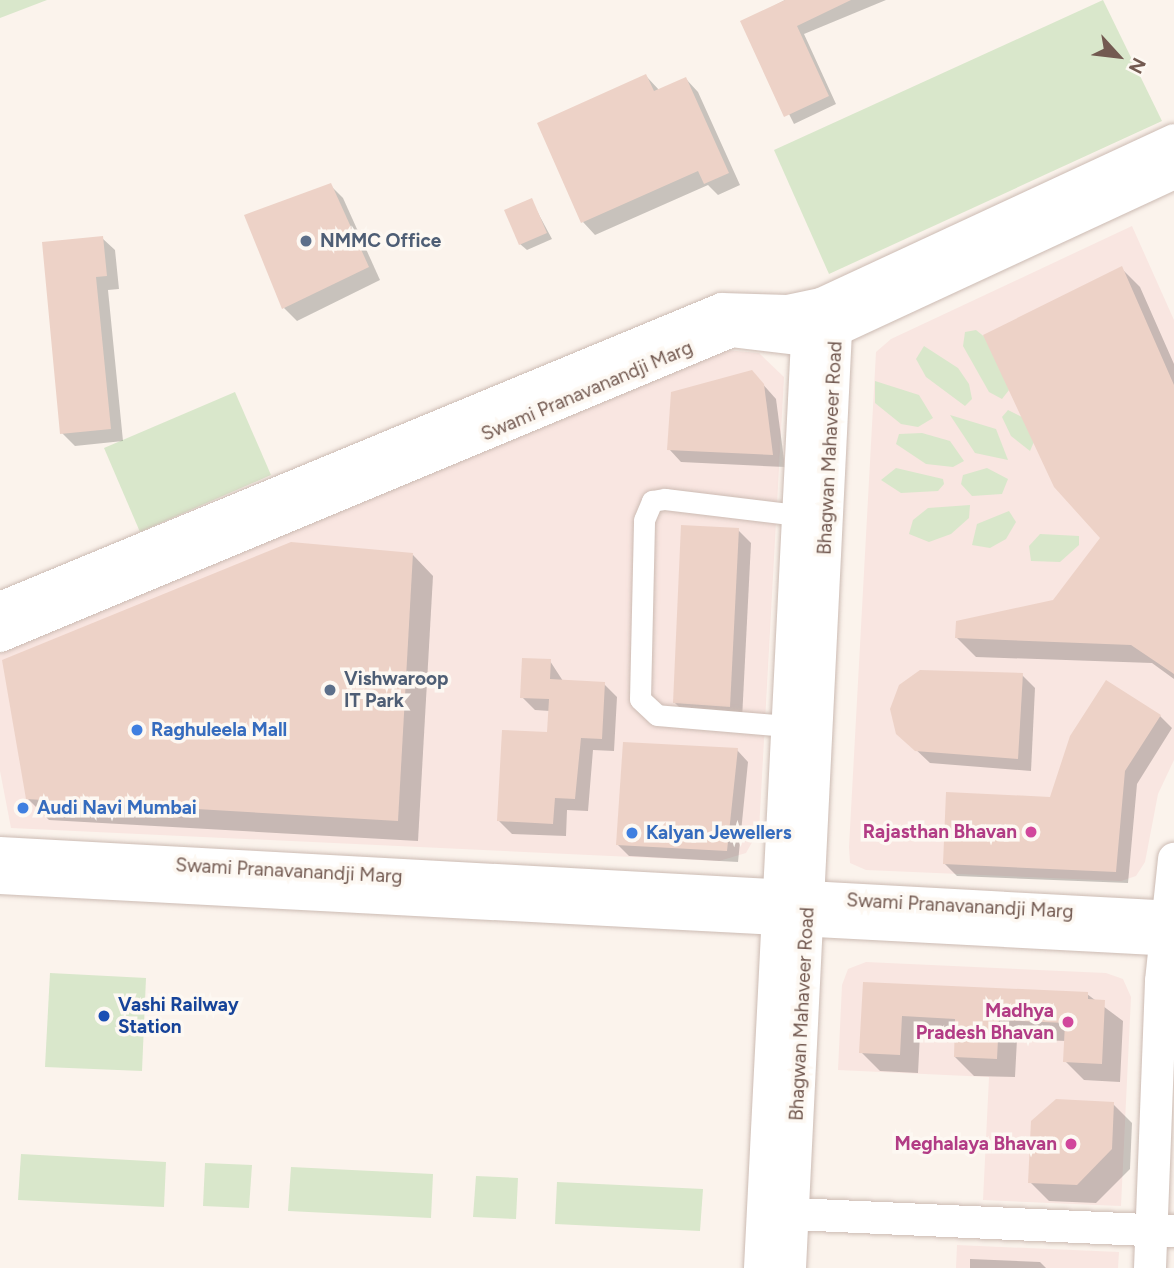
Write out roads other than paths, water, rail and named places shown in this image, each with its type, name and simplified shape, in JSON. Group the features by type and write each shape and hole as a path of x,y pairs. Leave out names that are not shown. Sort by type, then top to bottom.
{"street":[{"name":"Swami Pranavanandji Marg","path":"821,325 1174,140"},
{"name":"Swami Pranavanandji Marg","path":"0,636 732,331 821,325 1174,173"},
{"name":"Swami Pranavanandji Marg","path":"0,608 722,309 788,311 821,325"},
{"name":"Bhagwan Mahaveer Road","path":"793,909 787,726 798,515 821,325"},
{"name":"Bhagwan Mahaveer Road","path":"790,1268 778,1214 821,325"},
{"path":"787,726 657,715 640,699 644,520 652,501 665,499 798,515"},
{"name":"Swami Pranavanandji Marg","path":"0,853 20,872 372,887 1170,928"},
{"path":"1150,1268 1163,1231 1174,859"},
{"name":"Bhagwan Mahaveer Road","path":"760,1268 778,1214"},
{"path":"778,1214 1163,1231"}],"place":[{"name":"NMMC Office","path":"306,241"},
{"name":"Vishwaroop IT Park","path":"330,690"},
{"name":"Raghuleela Mall","path":"137,730"},
{"name":"Audi Navi Mumbai","path":"23,808"},
{"name":"Rajasthan Bhavan","path":"1031,832"},
{"name":"Kalyan Jewellers","path":"632,833"},
{"name":"Vashi Railway Station","path":"104,1016"},
{"name":"Madhya Pradesh Bhavan","path":"1068,1022"},
{"name":"Meghalaya Bhavan","path":"1071,1144"}]}
